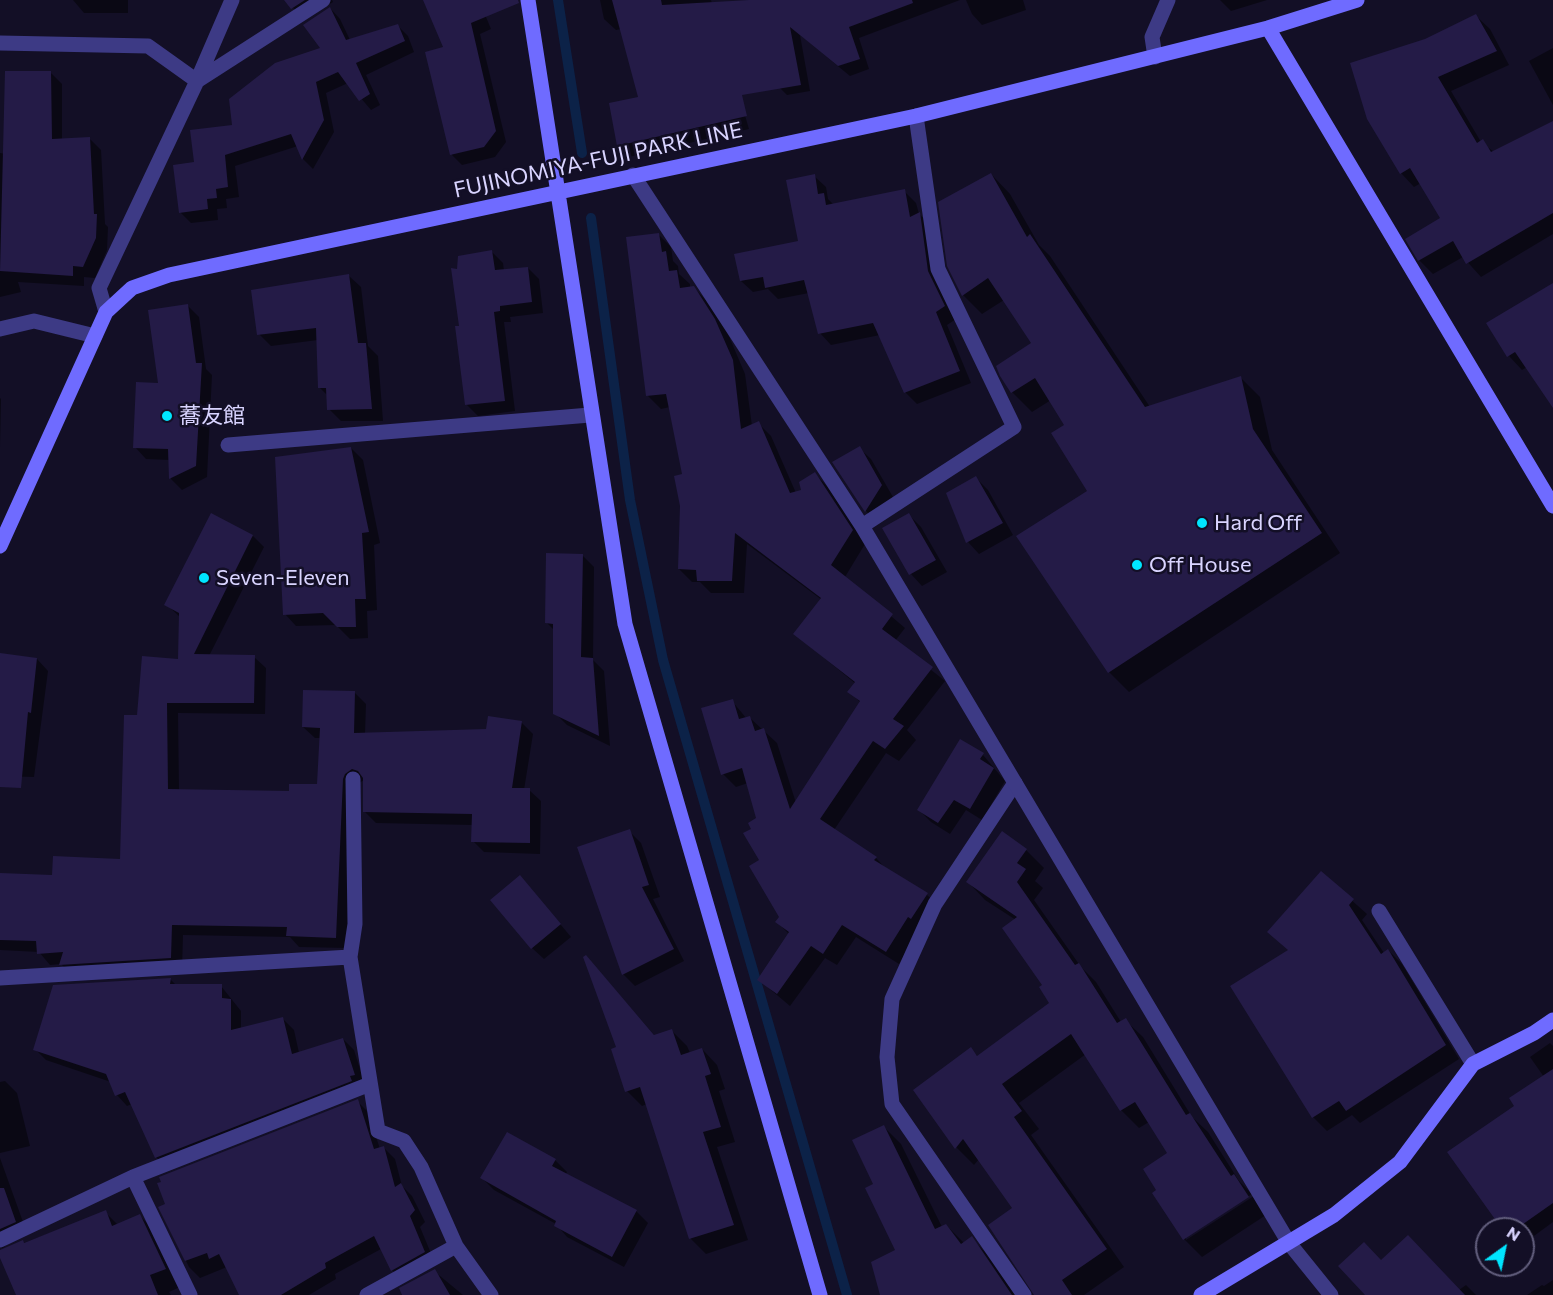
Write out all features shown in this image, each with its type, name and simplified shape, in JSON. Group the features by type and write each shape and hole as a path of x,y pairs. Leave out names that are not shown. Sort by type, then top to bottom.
{"street":[{"path":"106,312 99,288 197,81 232,0"},
{"path":"197,81 323,0"},
{"path":"528,0 590,415 625,624 820,1295"},
{"path":"1155,57 1152,37 1168,0"},
{"name":"FUJINOMIYA-FUJI PARK LINE","path":"0,546 106,312 132,288 169,274 916,116 1268,28 1357,0"},
{"path":"1268,28 1553,506"},
{"path":"0,43 148,46 197,81"},
{"path":"862,526 1014,427 938,269 916,116"},
{"path":"633,176 862,526 1289,1243 1330,1295"},
{"path":"0,329 34,321 94,336"},
{"path":"228,445 590,415"},
{"path":"353,779 355,924 350,957 378,1131 404,1141 421,1167 456,1246 491,1295"},
{"path":"1015,783 935,904 892,999 887,1057 892,1104 1024,1295"},
{"path":"1379,911 1473,1064"},
{"path":"0,978 350,957"},
{"path":"1201,1295 1259,1258 1289,1243 1334,1215 1400,1162 1473,1064 1534,1034 1553,1020"},
{"path":"0,1240 133,1176 370,1084"},
{"path":"133,1176 190,1295"},
{"path":"367,1295 456,1246"}],"building":[{"path":"284,0 305,0 291,9"},
{"path":"423,0 518,0 519,3 471,23 496,131 484,147 450,155 425,52 443,47"},
{"path":"612,0 661,0 662,5 749,0 912,0 913,3 849,27 860,59 838,66 790,27 801,85 742,95 747,116 617,146 609,103 638,97"},
{"path":"330,7 346,40 398,24 405,41 356,63 370,94 359,101 338,72 316,82 324,120 302,160 291,134 225,155 228,187 216,189 217,198 207,199 208,209 179,213 173,165 194,162 190,130 232,125 229,99 275,63 320,48 303,25"},
{"path":"1476,14 1497,51 1438,77 1477,143 1483,139 1491,152 1553,121 1553,213 1466,264 1453,241 1418,261 1405,239 1440,218 1410,168 1400,174 1367,119 1350,63 1425,39"},
{"path":"5,71 51,71 52,139 90,137 94,214 97,214 96,238 83,267 73,266 73,276 0,271"},
{"path":"991,173 1027,237 1030,234 1145,407 1241,376 1253,429 1322,533 1108,673 1016,536 1087,491 1051,433 1064,425 1035,378 1011,393 1000,376 996,366 1031,343 988,278 962,296 947,266 938,202"},
{"path":"815,174 818,194 824,193 826,205 905,189 910,217 920,212 928,271 945,306 936,312 960,371 904,393 873,323 818,334 804,280 765,288 763,277 740,281 734,254 798,241 786,180"},
{"path":"659,233 662,252 666,251 669,271 677,270 680,288 694,286 715,319 733,360 741,429 759,421 790,493 801,490 799,482 815,472 853,530 831,565 893,614 882,629 933,667 893,719 904,726 885,749 873,741 820,819 877,857 874,860 928,893 911,919 908,917 886,952 842,925 823,954 811,946 777,994 757,980 789,932 775,922 779,917 749,866 759,860 743,833 751,829 748,823 756,818 742,768 721,775 701,708 733,699 739,719 750,716 755,731 764,728 790,809 860,701 847,692 855,682 793,634 821,598 735,533 732,581 697,581 696,570 678,569 680,506 674,476 682,474 666,394 646,396 626,237"},
{"path":"492,250 495,270 528,267 532,302 500,306 500,311 494,312 505,401 465,405 455,326 459,326 451,268 457,269 458,256"},
{"path":"349,274 358,343 366,343 372,409 327,410 326,388 318,388 316,328 257,335 251,290"},
{"path":"1553,283 1553,408 1515,352 1507,357 1486,323"},
{"path":"188,304 196,363 202,363 196,466 169,479 168,449 133,448 136,382 158,383 148,310"},
{"path":"860,446 882,485 865,512 832,462"},
{"path":"351,447 369,532 362,533 366,599 355,599 356,627 337,627 323,613 283,615 275,457"},
{"path":"976,476 1003,523 966,543 946,493"},
{"path":"211,513 253,535 194,654 255,655 254,703 167,703 168,789 289,791 289,784 317,784 320,728 302,727 303,690 355,691 354,733 486,729 488,716 522,721 512,788 530,788 530,843 471,842 472,814 363,812 363,778 358,771 352,769 345,774 343,779 336,938 286,936 287,927 172,925 171,958 59,965 63,952 37,954 36,941 0,940 0,873 52,875 53,856 120,859 124,715 137,715 142,656 178,659 179,613 164,605"},
{"path":"909,513 936,560 909,575 882,528"},
{"path":"546,553 583,554 581,657 593,658 599,736 553,714 553,624 545,623"},
{"path":"0,653 37,658 31,713 28,712 21,788 0,787"},
{"path":"960,739 984,753 980,759 994,768 970,809 954,800 938,823 917,810"},
{"path":"630,829 649,885 642,887 674,949 622,975 577,847"},
{"path":"1002,831 1027,849 1017,863 1026,869 1017,882 1075,965 1079,963 1117,1023 1126,1018 1186,1115 1190,1113 1231,1176 1234,1174 1249,1197 1183,1240 1152,1193 1156,1190 1143,1169 1167,1153 1135,1102 1120,1111 1071,1034 1002,1084 1022,1111 1014,1117 1107,1249 1062,1280 1072,1295 1034,1295 988,1225 1012,1208 963,1139 955,1149 913,1090 971,1047 977,1056 1049,1003 1039,987 1042,985 1002,928 1017,917 966,882"},
{"path":"1321,871 1354,899 1349,905 1381,954 1388,949 1446,1045 1346,1111 1339,1101 1312,1118 1230,986 1288,950 1267,932"},
{"path":"520,875 561,924 531,949 490,900"},
{"path":"586,955 654,1035 672,1029 681,1055 702,1048 711,1074 705,1076 721,1127 703,1132 734,1225 689,1239 640,1087 625,1092 611,1049 616,1047 583,957"},
{"path":"171,978 170,984 222,984 222,998 231,999 231,1030 283,1017 292,1054 343,1038 355,1075 350,1076 352,1081 155,1158 125,1092 115,1096 106,1074 33,1050 53,985"},
{"path":"1553,1069 1553,1203 1533,1217 1493,1217 1447,1152 1514,1106 1509,1098"},
{"path":"358,1099 374,1149 384,1146 395,1187 401,1183 415,1210 410,1216 425,1252 391,1271 374,1236 325,1263 326,1268 281,1295 239,1295 219,1254 209,1259 207,1253 185,1261 158,1207 165,1204 157,1183 161,1182 159,1177"},
{"path":"884,1125 935,1229 946,1224 961,1244 972,1236 1012,1295 880,1295 871,1262 895,1250 865,1188 873,1184 852,1140"},
{"path":"507,1132 556,1159 552,1166 637,1210 612,1257 554,1226 556,1221 480,1178"},
{"path":"0,1188 4,1188 16,1222 0,1229"},
{"path":"106,1210 112,1226 140,1214 166,1269 150,1275 158,1295 16,1295 0,1258 0,1250 23,1240 24,1243"},
{"path":"1408,1235 1465,1295 1365,1295 1338,1266 1364,1242 1381,1260"},
{"path":"435,1269 450,1295 402,1295 399,1288"}],"waterway":[{"path":"558,0 582,153"},
{"path":"591,218 630,500 663,660 847,1295"}],"place":[{"name":"蕎友館","path":"167,416"},
{"name":"Hard Off","path":"1202,523"},
{"name":"Off House","path":"1137,565"},
{"name":"Seven-Eleven","path":"204,578"}]}
